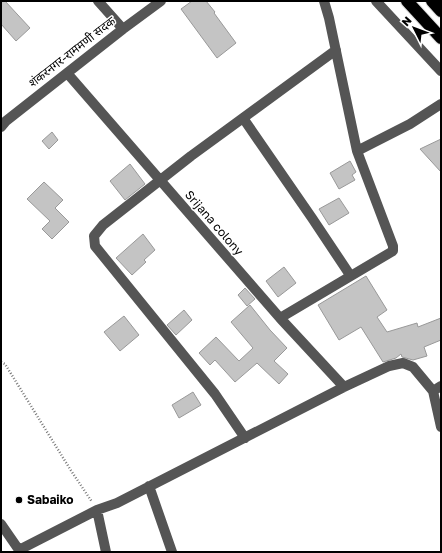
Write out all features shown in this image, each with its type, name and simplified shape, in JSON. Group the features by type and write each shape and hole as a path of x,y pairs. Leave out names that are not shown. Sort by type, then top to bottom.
{"highway":[{"path":"407,1 441,38"},
{"path":"432,1 441,11"}],"street":[{"path":"98,1 123,29"},
{"name":"शंकरनगर-राममणी सदक","path":"1,127 6,121 161,1"},
{"path":"280,318 393,251 393,246 357,151 329,18 324,1"},
{"path":"376,1 441,71"},
{"path":"245,438 215,394 95,246 94,236 103,225 160,180 336,50"},
{"name":"Srijana colony","path":"67,73 280,318 344,387"},
{"path":"357,151 410,124 441,104"},
{"path":"243,118 350,276"},
{"path":"1,524 19,551 97,510 117,503 344,387 389,366 403,363 413,367 437,388 441,426"},
{"path":"149,486 172,552"},
{"path":"97,510 106,552"}],"path":[{"path":"1,362 5,364 97,510"}],"building":[{"path":"1,1 5,1 30,28 16,41 1,24"},
{"path":"192,1 206,1 236,43 217,58 181,9"},
{"path":"52,132 58,140 49,149 42,141"},
{"path":"441,139 441,172 420,149"},
{"path":"350,161 356,172 352,175 355,180 339,189 330,173"},
{"path":"130,164 145,184 125,200 110,181"},
{"path":"44,182 63,200 55,208 69,222 52,239 42,229 50,221 27,199"},
{"path":"339,198 349,213 329,225 319,209"},
{"path":"143,234 155,250 144,260 146,262 132,275 116,258"},
{"path":"284,267 296,283 278,297 266,281"},
{"path":"366,276 387,310 377,317 387,332 417,323 418,327 441,318 441,340 424,347 427,356 413,360 402,357 401,354 396,358 383,362 361,327 339,340 318,305"},
{"path":"245,288 255,299 247,306 238,295"},
{"path":"250,305 287,348 274,361 288,374 279,384 257,363 235,382 215,360 210,365 199,353 216,337 239,361 253,348 231,322"},
{"path":"184,310 192,320 176,335 167,325"},
{"path":"124,316 139,335 120,351 104,332"},
{"path":"193,392 201,405 179,418 172,405"}],"place":[{"name":"Sabaiko","path":"19,500"}]}
